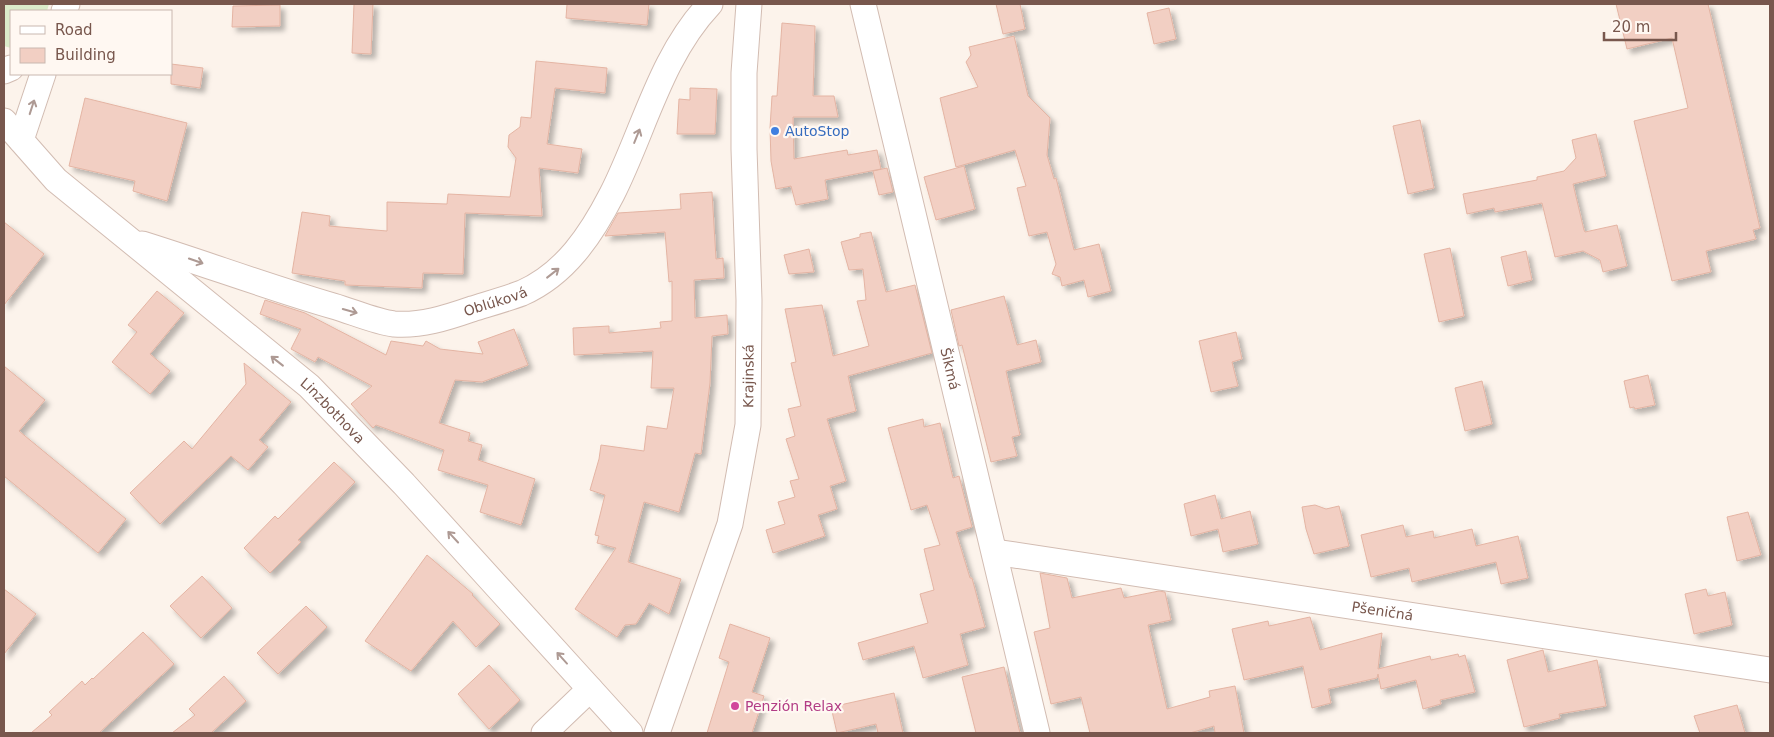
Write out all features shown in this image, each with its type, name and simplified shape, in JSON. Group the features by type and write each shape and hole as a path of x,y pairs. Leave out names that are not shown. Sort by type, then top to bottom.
{"street":[{"name":"Oblúková","path":"132,241 290,294 392,324 422,324 521,293 544,280 565,264 589,235 612,194 672,57 694,22 710,4"},
{"name":"Krajinská","path":"657,733 730,524 748,426 749,300 744,149 744,73 749,4"},
{"name":"Šikmá","path":"863,4 1037,733"},
{"path":"21,140 43,75"},
{"name":"Linzbothova","path":"4,121 56,180 309,386 382,461 630,733"},
{"name":"Pšeničná","path":"995,552 1770,670"},
{"path":"544,733 590,689"}],"green space":[{"path":"4,4 49,4 47,10 10,10 10,48 4,46"}],"building":[{"path":"354,4 373,4 371,54 352,53"},
{"path":"567,4 649,4 647,25 566,18"},
{"path":"996,4 1020,4 1025,29 1003,34"},
{"path":"1616,4 1708,4 1760,228 1753,230 1756,239 1706,251 1711,272 1672,281 1634,121 1688,108 1672,38 1627,49"},
{"path":"280,5 280,26 232,27 233,6"},
{"path":"1169,8 1176,39 1154,44 1147,13"},
{"path":"782,23 815,26 813,96 834,96 838,117 793,117 794,159 847,150 848,155 877,150 881,169 825,180 828,199 796,205 791,186 776,189 771,161 770,128 772,96 777,96"},
{"path":"1014,36 1028,96 1050,118 1047,155 1054,179 1056,178 1074,250 1099,244 1111,291 1088,297 1084,280 1062,286 1060,277 1052,274 1056,264 1047,232 1029,236 1017,188 1026,186 1015,150 956,167 940,98 978,87 966,62 971,55 969,47"},
{"path":"536,61 607,68 605,93 555,88 547,144 582,149 578,173 539,168 542,216 465,213 463,274 423,273 422,288 345,285 345,281 292,273 302,212 330,216 329,226 387,231 387,202 447,204 448,194 510,197 516,158 508,147 509,135 520,127 521,117 531,118"},
{"path":"172,64 203,68 200,88 171,84"},
{"path":"690,88 717,89 715,134 677,134 679,99 690,100"},
{"path":"85,98 187,123 167,201 133,191 135,181 69,166"},
{"path":"1420,120 1434,188 1408,194 1393,126"},
{"path":"1596,134 1606,176 1573,184 1585,232 1617,225 1627,266 1603,272 1600,260 1583,251 1555,257 1542,203 1495,212 1494,208 1467,214 1463,194 1537,180 1537,177 1564,171 1576,158 1572,140"},
{"path":"964,166 975,209 936,220 924,177"},
{"path":"887,168 893,192 879,195 873,171"},
{"path":"712,192 716,259 723,258 724,278 694,280 695,318 727,315 728,334 712,336 710,383 701,454 695,453 679,512 644,502 628,562 681,579 669,614 649,603 636,624 625,625 617,637 575,609 616,548 597,543 599,536 595,535 605,495 590,490 601,445 644,451 647,426 667,429 674,388 651,388 653,351 574,355 573,328 609,326 609,333 661,328 660,322 672,321 672,281 669,282 665,232 605,236 618,213 681,209 680,194"},
{"path":"4,222 44,254 4,305"},
{"path":"871,232 886,292 915,285 932,353 848,376 856,411 827,419 846,481 830,486 837,509 818,515 825,536 773,553 766,530 785,524 778,502 795,497 790,481 799,479 786,439 795,436 788,409 801,406 791,363 796,362 785,309 822,305 833,356 869,346 857,301 866,300 863,269 849,270 841,242 860,237 860,234"},
{"path":"1450,248 1464,316 1439,322 1424,254"},
{"path":"809,249 814,272 789,274 784,255"},
{"path":"1526,251 1532,280 1508,286 1501,257"},
{"path":"157,291 184,313 150,354 170,371 150,394 112,362 137,332 128,325"},
{"path":"1004,296 1017,345 1036,340 1041,362 1006,371 1020,435 1012,437 1017,456 991,462 962,345 959,346 951,310"},
{"path":"265,300 305,313 386,355 391,341 423,346 426,341 440,349 483,354 478,342 514,329 528,365 482,382 455,380 439,423 470,433 468,441 482,445 478,460 535,479 521,525 480,512 488,485 438,470 444,450 376,425 373,428 351,404 372,386 318,357 315,362 291,349 301,329 260,314"},
{"path":"1236,332 1242,359 1232,362 1238,386 1211,392 1199,341"},
{"path":"244,363 291,402 259,440 268,447 248,470 231,456 160,524 130,493 184,441 192,449 246,384"},
{"path":"4,366 45,400 19,431 126,519 98,553 4,476"},
{"path":"1648,375 1655,405 1635,409 1634,407 1630,408 1624,381"},
{"path":"1482,381 1492,424 1465,431 1455,388"},
{"path":"923,419 924,427 940,423 953,478 959,476 972,527 956,532 970,578 972,578 985,627 960,634 968,665 923,678 914,646 863,660 858,643 928,623 920,594 934,590 924,549 940,545 927,505 911,510 888,428"},
{"path":"334,462 355,482 298,540 301,542 270,573 244,548 275,516 278,519"},
{"path":"1215,495 1221,519 1250,511 1258,544 1223,552 1218,529 1191,536 1184,504"},
{"path":"1315,505 1326,509 1339,506 1349,546 1314,554 1306,529 1302,507"},
{"path":"1748,512 1761,555 1737,561 1727,517"},
{"path":"1403,525 1406,537 1433,531 1434,538 1472,529 1476,546 1518,536 1528,578 1501,584 1496,562 1412,582 1409,568 1371,577 1361,535"},
{"path":"427,555 473,594 500,624 476,647 453,621 411,671 365,641"},
{"path":"1040,573 1067,578 1072,598 1121,588 1124,598 1159,591 1165,592 1171,620 1148,625 1167,709 1210,697 1209,691 1235,686 1244,733 1215,733 1214,726 1190,733 1090,733 1081,697 1051,704 1034,632 1050,628"},
{"path":"202,576 232,608 201,638 170,606"},
{"path":"4,589 36,614 4,654"},
{"path":"1706,589 1708,596 1725,592 1732,625 1694,634 1685,594"},
{"path":"306,606 327,627 278,674 257,653"},
{"path":"1310,617 1320,650 1382,633 1378,669 1430,656 1431,660 1458,654 1459,657 1465,655 1475,692 1440,700 1441,704 1423,709 1416,680 1381,689 1378,674 1377,678 1328,689 1331,703 1312,708 1303,666 1244,680 1232,629 1268,621 1269,626"},
{"path":"730,624 770,638 752,692 764,696 752,733 707,733 729,662 719,658"},
{"path":"143,632 174,664 99,733 31,733 52,715 49,712 82,681 85,685 93,679"},
{"path":"1543,650 1548,672 1597,660 1606,706 1559,714 1560,718 1524,727 1507,660"},
{"path":"489,665 520,700 489,729 458,694"},
{"path":"1004,667 1020,733 976,733 962,677"},
{"path":"224,676 246,701 211,733 172,733 195,715 189,709"},
{"path":"894,693 903,733 878,733 876,724 837,733 831,707"},
{"path":"1737,705 1745,733 1700,733 1694,716"}],"place":[{"name":"AutoStop","path":"775,131"},
{"name":"Penzión Relax","path":"735,706"}]}
